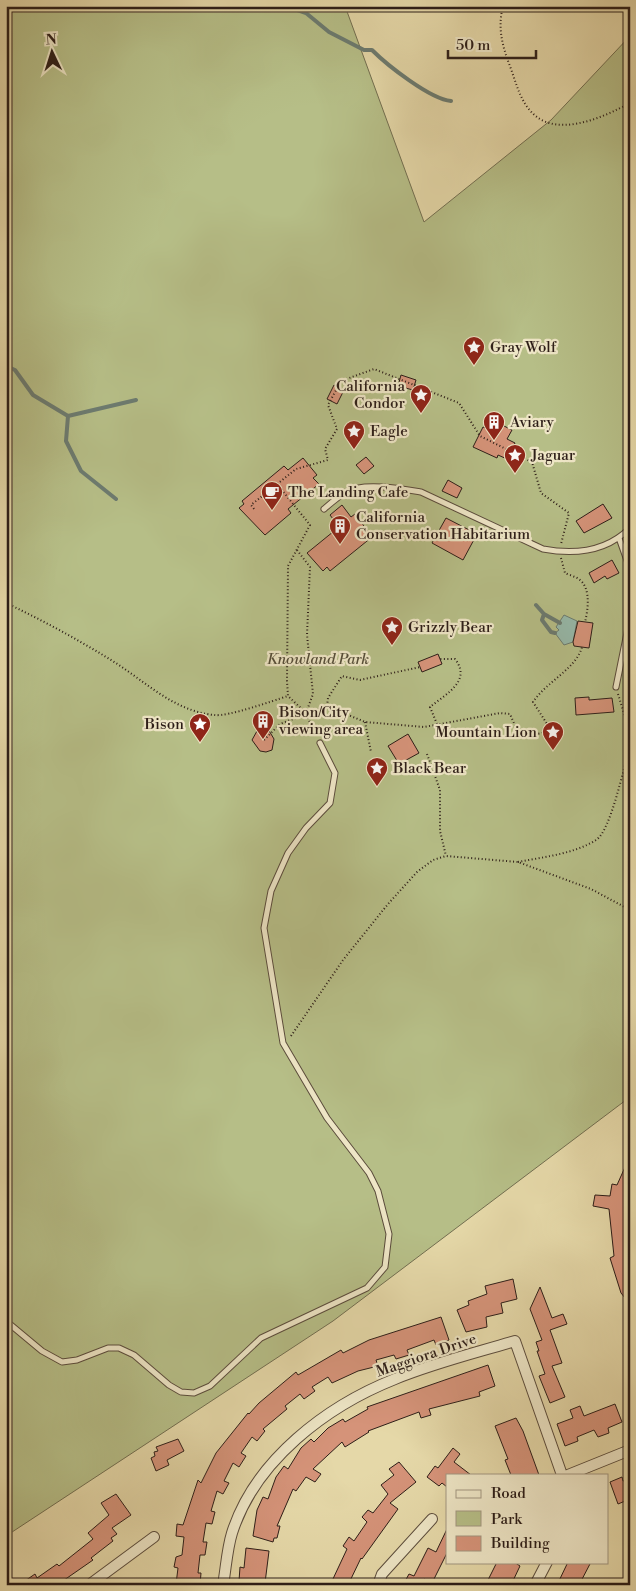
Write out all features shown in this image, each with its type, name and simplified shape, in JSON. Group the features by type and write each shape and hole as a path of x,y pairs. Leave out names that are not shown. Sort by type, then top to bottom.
{"street":[{"name":"Maggiora Drive","path":"223,1585 232,1532 253,1488 286,1448 336,1408 404,1376 514,1341 562,1474"},
{"path":"570,1474 630,1450"},
{"path":"378,1585 382,1574 432,1519"},
{"path":"89,1585 154,1537"},
{"path":"535,1585 546,1564"}],"lane":[{"path":"324,508 348,491 358,488 399,488 421,492 543,550 560,552 586,551 619,538 630,528"},
{"path":"619,538 630,569"},
{"path":"616,686 630,618"},
{"path":"6,1321 42,1351 62,1362 77,1360 108,1348 119,1348 134,1355 169,1385 181,1392 194,1393 210,1386 261,1338 368,1288 385,1267 388,1255 389,1234 378,1192 369,1173 327,1118 285,1046 280,1032 264,928 266,909 271,891 288,854 306,828 330,803 335,773 320,743"}],"path":[{"path":"503,6 499,22 506,55 520,94 529,110 544,120 556,124 572,124 608,115 630,103"},
{"path":"254,509 251,505 296,468 328,460 325,449 337,429 328,405 332,397 341,381 374,369 459,403 480,436 532,462 541,493 569,513 560,552 565,573 580,580 586,589 589,608 585,622"},
{"path":"277,484 310,525 288,566 288,696 306,713 320,743"},
{"path":"297,550 310,567 307,635 313,694 306,713"},
{"path":"6,603 52,625 112,660 178,706 196,712 216,716 288,696"},
{"path":"264,740 280,724 326,706 365,722 424,727 500,713 510,714 520,737 542,733 549,727 534,702 542,689 579,657 582,647"},
{"path":"437,725 430,706 458,684 461,677 461,667 455,659 440,659"},
{"path":"326,706 328,698 342,676 360,680 420,667"},
{"path":"616,686 630,733"},
{"path":"365,722 371,752"},
{"path":"518,862 576,849 598,840 610,818 630,747"},
{"path":"427,754 440,790 440,830 446,856"},
{"path":"285,1046 343,960 388,904 417,872 433,860 446,856 518,862 591,889 630,910"}],"green space":[{"name":"Knowland Park","path":"6,6 345,6 424,222 551,120 630,36 630,1097 333,1321 6,1536"}],"shaded area":[{"path":"564,615 577,621 573,642 564,645 555,633 559,630 556,627"}],"building":[{"path":"401,375 416,380 413,390 398,386"},
{"path":"334,385 344,390 337,404 327,399"},
{"name":"Aviary","path":"492,420 512,430 507,439 515,443 507,459 498,455 497,458 473,447 483,427 488,429"},
{"path":"366,457 374,466 364,474 356,465"},
{"path":"303,458 317,475 313,478 319,484 288,509 291,513 265,535 239,508 244,504 242,501 284,466 288,470"},
{"path":"448,480 462,488 457,498 442,491"},
{"path":"603,504 612,518 584,533 576,521"},
{"name":"California Conservation Habitarium","path":"342,505 351,517 355,514 372,537 330,571 327,567 323,571 307,553 339,527 330,515"},
{"path":"446,518 477,534 463,560 432,543"},
{"path":"612,560 619,573 607,579 605,576 594,583 589,573"},
{"path":"578,621 593,623 589,648 574,646 573,642"},
{"path":"438,654 442,664 422,672 418,662"},
{"path":"589,697 589,700 612,698 614,712 576,715 575,698"},
{"name":"Bison/City viewing area","path":"263,728 268,729 274,739 272,750 266,752 260,751 252,740 257,731"},
{"path":"408,734 419,753 399,764 388,746"},
{"path":"630,1156 630,1304 621,1293 610,1258 614,1256 609,1209 593,1206 595,1195 610,1196 612,1184 617,1185"},
{"path":"513,1279 517,1299 501,1303 503,1313 486,1317 487,1327 466,1332 457,1310 469,1305 468,1301 487,1294 485,1286"},
{"path":"540,1287 552,1318 563,1314 567,1324 550,1330 562,1363 552,1366 565,1397 550,1403 539,1376 545,1374 536,1342 542,1340 530,1309"},
{"path":"441,1317 449,1340 436,1345 434,1340 407,1350 409,1355 396,1359 394,1355 376,1360 378,1366 358,1371 332,1383 328,1377 312,1387 315,1391 304,1399 300,1394 285,1406 287,1409 263,1429 265,1431 257,1441 252,1437 241,1453 246,1456 239,1467 233,1463 224,1481 229,1483 223,1494 217,1491 211,1511 215,1512 212,1524 206,1523 203,1542 207,1542 205,1555 200,1555 198,1573 201,1573 200,1585 176,1584 178,1568 174,1567 176,1557 182,1555 184,1537 176,1536 177,1524 183,1525 198,1480 201,1483 216,1453 248,1413 296,1372 298,1375 341,1350 343,1353 369,1340"},
{"path":"488,1365 495,1386 479,1392 480,1396 429,1409 431,1415 421,1418 419,1412 368,1431 345,1447 342,1442 313,1469 321,1474 315,1482 306,1477 296,1491 293,1489 277,1526 280,1526 277,1538 274,1538 273,1542 253,1536 257,1510 263,1497 268,1499 276,1477 284,1466 288,1469 301,1448 311,1439 314,1442 328,1428 343,1419 345,1422 368,1409 367,1407"},
{"path":"615,1404 622,1422 608,1428 609,1433 598,1437 594,1430 577,1437 578,1441 565,1446 557,1424 573,1418 570,1410 580,1406 584,1416"},
{"path":"516,1418 523,1431 539,1474 511,1474 505,1460 508,1459 495,1426"},
{"path":"178,1439 184,1451 167,1460 169,1465 156,1471 151,1458 155,1456 154,1452 158,1451 156,1447"},
{"path":"453,1448 460,1454 454,1462 470,1474 446,1474 446,1486 442,1483 439,1486 427,1477 435,1466 438,1468"},
{"path":"399,1462 416,1482 390,1503 398,1509 361,1558 348,1585 341,1585 332,1581 347,1549 343,1546 349,1537 354,1541 367,1522 362,1517 368,1510 373,1513 388,1494 381,1485 394,1475 389,1469"},
{"path":"622,1477 623,1481 630,1479 630,1499 618,1504 610,1482"},
{"path":"116,1494 131,1515 112,1528 117,1534 111,1538 113,1541 91,1558 93,1560 57,1585 19,1585 35,1574 37,1578 57,1564 59,1566 93,1539 88,1533 109,1515 101,1503"},
{"path":"446,1531 446,1555 432,1583 424,1579 423,1581 431,1585 403,1585 409,1574 414,1576 428,1548 436,1552"},
{"path":"246,1548 269,1551 265,1583 239,1581 240,1567 244,1568"},
{"path":"496,1564 517,1564 520,1566 511,1585 497,1585 488,1580"},
{"path":"567,1564 590,1564 579,1585 557,1585"}],"waterway":[{"path":"286,6 306,13 329,32 364,50 372,50 421,88 442,99 451,101"},
{"path":"6,366 15,370 33,395 68,416 66,441 81,471 116,499"},
{"path":"68,416 136,400"},
{"path":"536,605 544,614 560,623"},
{"path":"544,614 542,620 551,632 555,633"}],"place":[{"name":"Gray Wolf","path":"474,366"},
{"name":"California Condor","path":"421,414"},
{"name":"Aviary","path":"494,441"},
{"name":"Eagle","path":"354,450"},
{"name":"Jaguar","path":"515,474"},
{"name":"The Landing Cafe","path":"272,511"},
{"name":"California Conservation Habitarium","path":"340,545"},
{"name":"Grizzly Bear","path":"392,646"},
{"name":"Bison/City viewing area","path":"263,740"},
{"name":"Bison","path":"200,743"},
{"name":"Mountain Lion","path":"553,751"},
{"name":"Black Bear","path":"377,787"}]}
